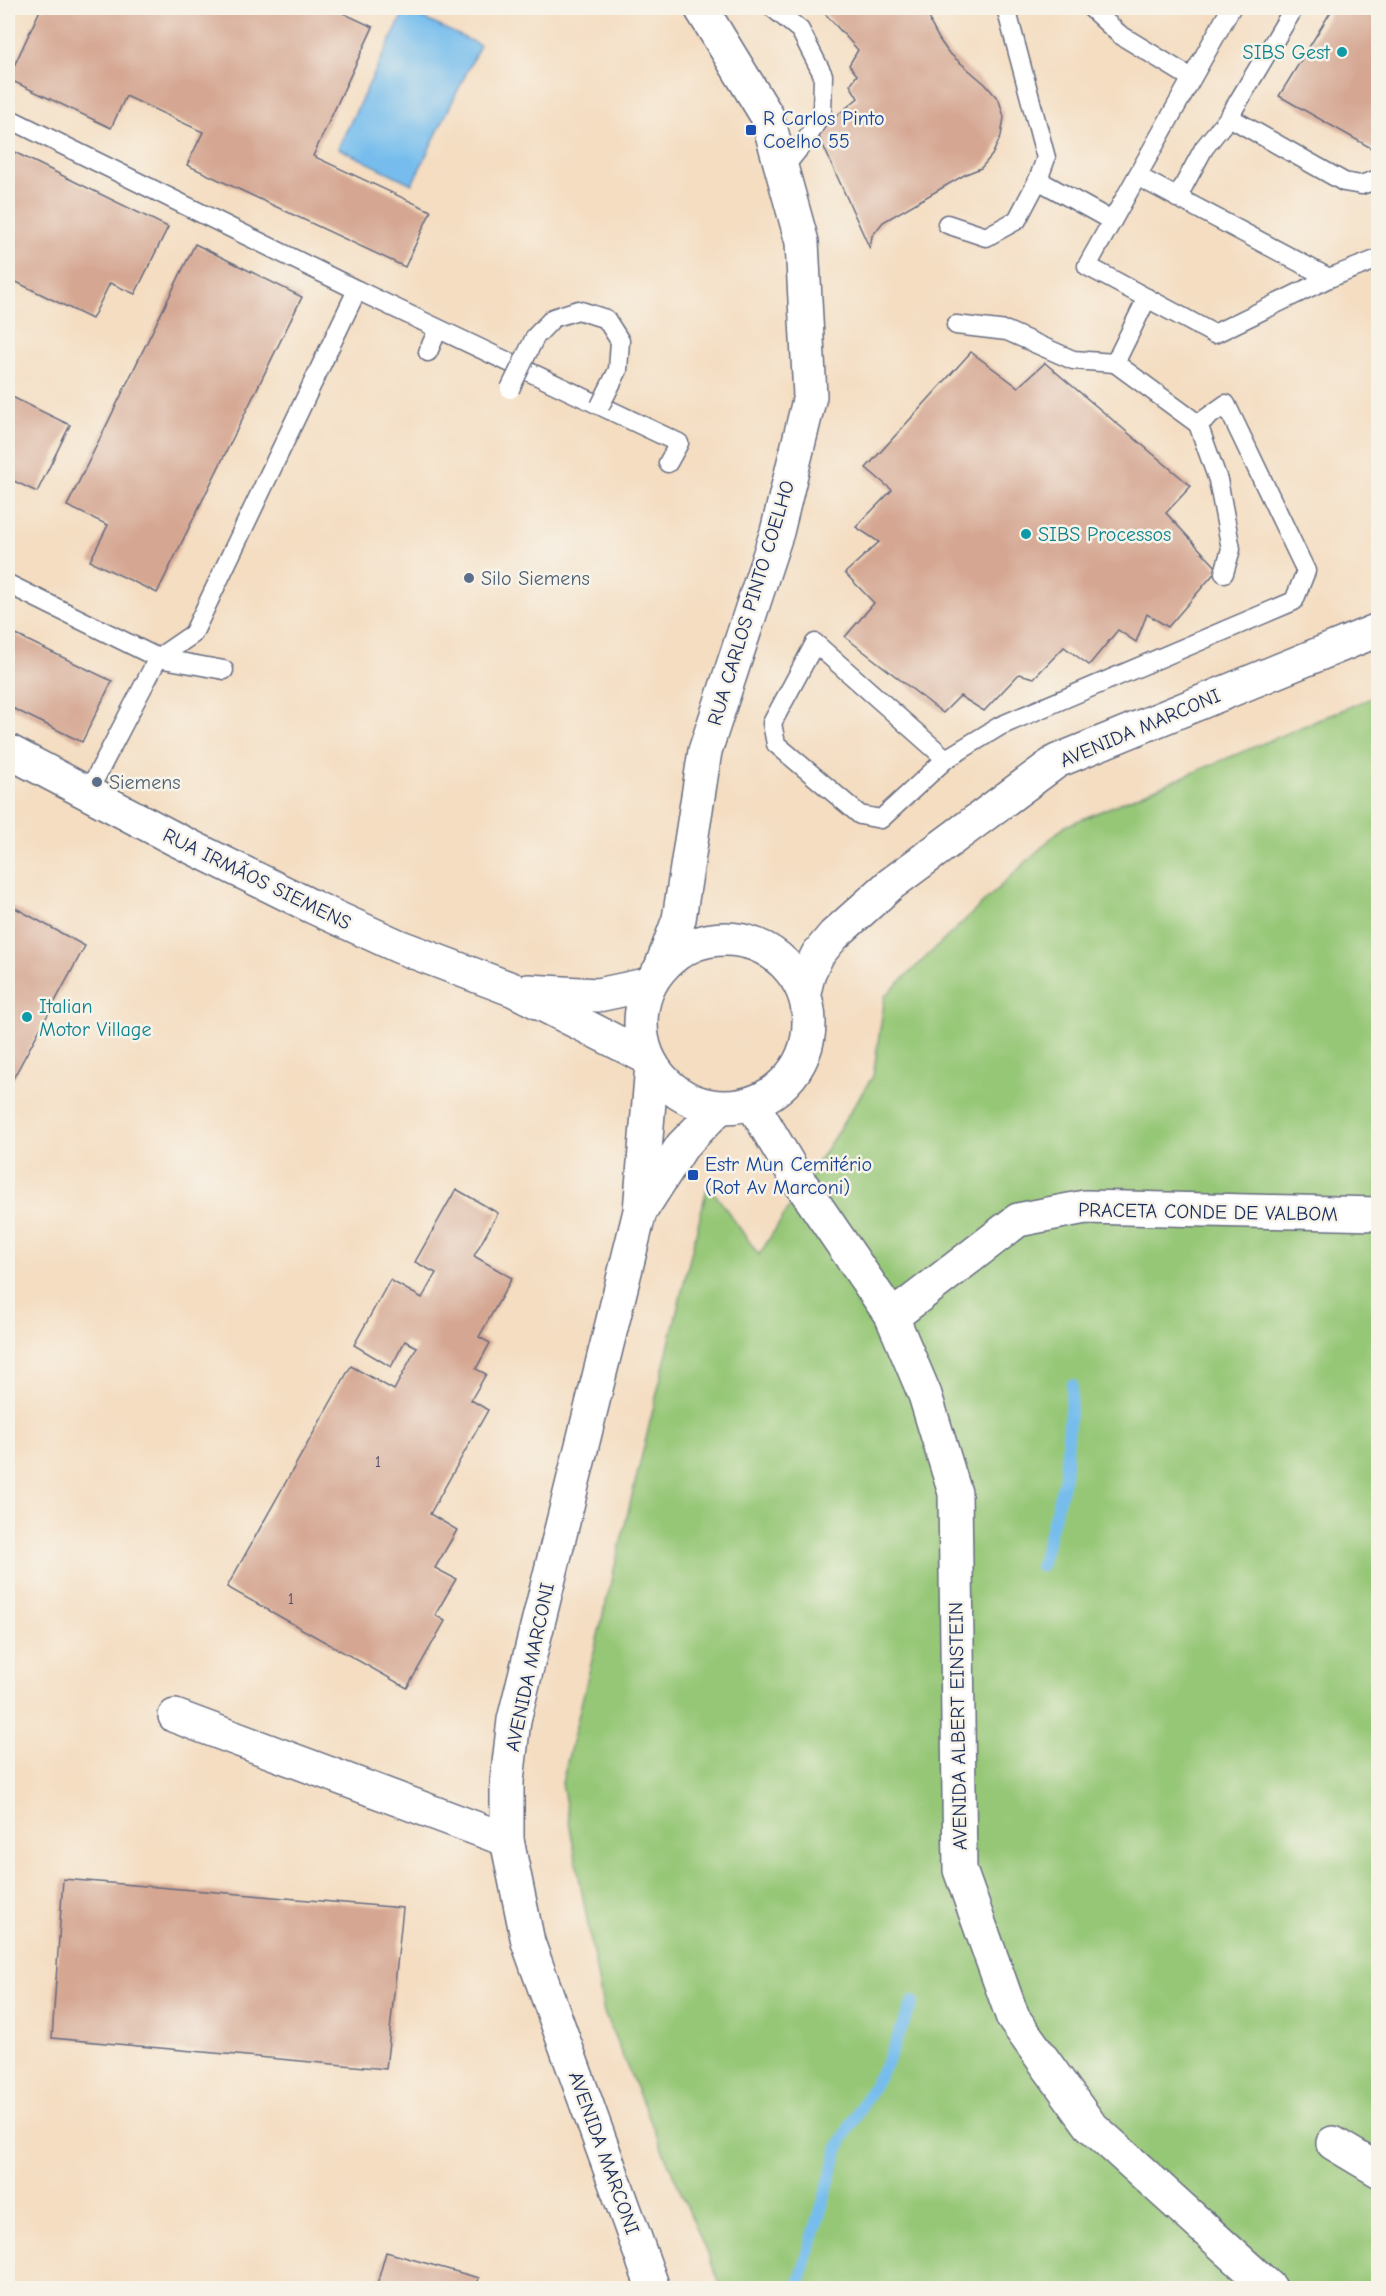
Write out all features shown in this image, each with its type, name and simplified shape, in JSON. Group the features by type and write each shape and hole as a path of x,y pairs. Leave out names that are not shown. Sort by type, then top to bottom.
{"street":[{"name":"RUA CARLOS PINTO COELHO","path":"656,975 679,918 705,751 777,532 810,396 802,242 767,116 701,8"},
{"name":"AVENIDA MARCONI","path":"804,992 809,972 818,954 834,935 891,884 1057,761 1378,630"},
{"name":"RUA IRMÃOS SIEMENS","path":"8,751 173,838 377,936 514,990 650,1062"},
{"path":"728,938 753,943 775,953 792,970 804,992 810,1019 807,1046 795,1071 776,1091 752,1103 719,1108 693,1101 669,1086 650,1062 641,1034 641,1008 656,975 681,950 704,941 728,938"},
{"name":"RUA IRMÃOS SIEMENS","path":"514,990 598,995 656,975"},
{"name":"AVENIDA MARCONI","path":"650,1062 640,1211 514,1720 507,1781 507,1840 528,1942 653,2289"},
{"name":"AVENIDA ALBERT EINSTEIN","path":"752,1103 793,1172 892,1317 925,1395 955,1493 960,1870 1013,2018 1090,2125 1270,2289"},
{"name":"AVENIDA MARCONI","path":"640,1211 682,1146 719,1108"},
{"name":"PRACETA CONDE DE VALBOM","path":"892,1317 1018,1220 1085,1207 1378,1214"},
{"path":"175,1716 507,1840"},
{"path":"1333,2143 1378,2170"}],"lane":[{"path":"773,8 800,30 824,75 822,113 806,140 782,170"},
{"path":"947,224 986,237 1017,220 1038,180 1046,158 1006,8"},
{"path":"1091,8 1119,34 1191,78"},
{"path":"1231,8 1087,266 1214,333 1329,278 1378,259"},
{"path":"1178,198 1204,148 1229,117 1294,8"},
{"path":"1229,117 1344,182 1361,185 1378,179"},
{"path":"8,118 357,290 679,443 668,464"},
{"path":"1137,176 1329,278"},
{"path":"1038,180 1112,221"},
{"path":"87,794 158,658 193,634 357,290"},
{"path":"1114,363 1147,298"},
{"path":"510,389 535,337 553,318 578,310 606,319 620,341 618,370 600,406"},
{"path":"956,325 1007,332 1073,360 1114,363 1198,424 1218,480 1231,549 1224,573"},
{"path":"428,352 438,329"},
{"path":"946,759 815,643 772,723 776,744 860,815 881,819 946,759 1000,726 1294,601 1306,571 1226,404 1198,424"},
{"path":"8,584 158,658 225,670"}],"green space":[{"path":"1378,695 1378,2288 722,2288 604,2013 562,1783 708,1184 759,1255 873,1076 885,996 1063,827"}],"water":[{"path":"405,10 480,45 412,184 338,148"}],"building":[{"path":"41,8 332,8 373,27 313,156 431,211 405,267 187,165 203,132 126,96 111,128 8,79"},
{"path":"820,8 928,8 931,24 948,52 985,84 999,100 1004,117 1001,136 992,155 981,168 966,174 883,222 872,236 870,249 817,132 858,98 850,85 857,75 849,65 858,50"},
{"name":"SIBS Gest","path":"1333,8 1378,8 1378,152 1279,96"},
{"path":"8,149 168,227 135,294 110,283 92,319 8,278"},
{"path":"195,244 302,297 157,593 90,561 108,525 67,506"},
{"name":"SIBS Processos","path":"971,352 1018,387 1045,363 1191,486 1166,513 1218,569 1168,627 1147,614 1136,642 1118,630 1089,665 1064,647 1034,678 1019,674 984,711 960,696 943,713 845,637 874,603 845,573 879,542 856,527 892,490 866,468"},
{"path":"8,395 70,425 37,492 14,481 8,495"},
{"path":"8,631 112,681 82,742 8,706"},
{"name":"Italian Motor Village","path":"8,904 85,946 8,1088"},
{"path":"456,1189 498,1213 474,1256 512,1278 479,1337 490,1343 476,1369 486,1374 471,1400 488,1410 430,1514 457,1530 435,1568 456,1579 435,1615 445,1621 407,1688 227,1587 351,1366 394,1390 417,1347 405,1341 391,1367 354,1345 390,1280 422,1298 436,1273 415,1262"},
{"path":"63,1879 403,1908 386,2069 52,2038"},
{"path":"386,2252 479,2278 476,2288 376,2288"}],"waterway":[{"path":"1041,1566 1065,1477 1072,1385"},
{"path":"798,2288 840,2144 887,2062 913,2002"}],"place":[{"name":"SIBS Gest","path":"1342,52"},
{"name":"R Carlos Pinto Coelho 55","path":"751,130"},
{"name":"SIBS Processos","path":"1026,534"},
{"name":"Silo Siemens","path":"469,578"},
{"name":"Siemens","path":"97,782"},
{"name":"Italian Motor Village","path":"27,1017"},
{"name":"Estr Mun Cemitério (Rot Av Marconi)","path":"693,1175"}]}
